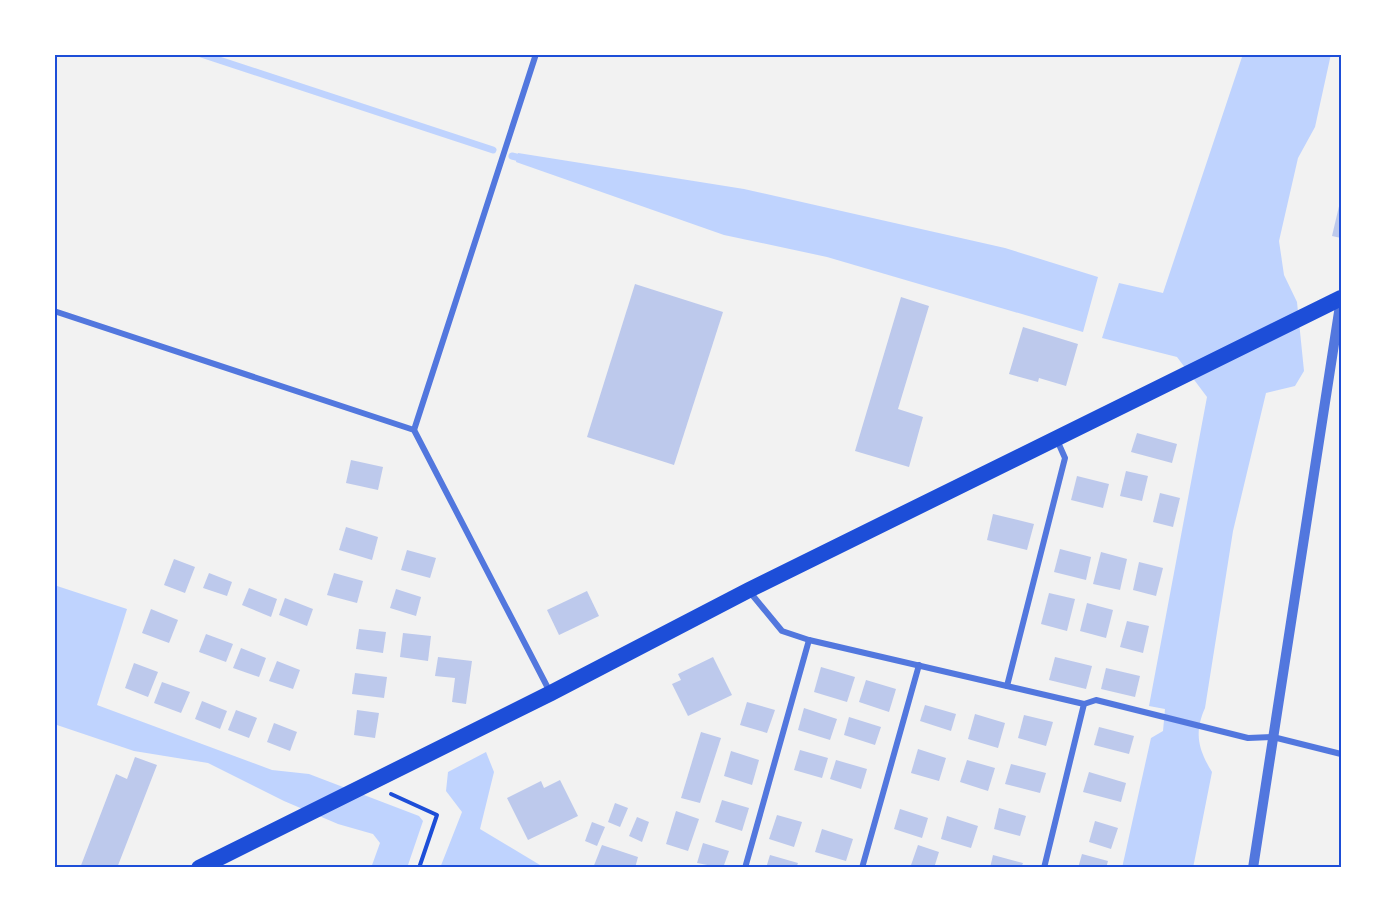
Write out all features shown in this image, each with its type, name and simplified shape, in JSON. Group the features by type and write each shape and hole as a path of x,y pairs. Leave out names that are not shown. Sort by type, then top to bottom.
{"highway":[{"path":"199,868 551,693 749,590 1341,298"}],"street":[{"path":"414,430 536,54"},
{"path":"1253,868 1341,298"},
{"path":"54,311 414,430 551,693"},
{"path":"1007,686 1065,458 1056,439"},
{"path":"749,590 782,631 808,640 1084,704 1096,700 1248,738 1273,737 1341,754"},
{"path":"746,868 808,640"},
{"path":"862,868 919,665"},
{"path":"1044,868 1084,704"}],"path":[{"path":"363,787 437,815 419,868"}],"water":[{"path":"1243,54 1331,54 1315,127 1298,158 1279,241 1284,275 1297,302 1304,371 1295,386 1266,393 1233,531 1205,708 1199,725 1199,741 1203,756 1212,772 1193,868 1122,868 1151,738 1163,731 1165,709 1149,706 1207,397 1177,357 1102,338 1119,283 1163,293"},
{"path":"518,153 744,189 1005,248 1098,277 1083,332 827,257 724,235 516,162"},
{"path":"54,585 127,609 97,705 272,770 309,774 419,816 423,821 407,868 371,868 380,843 373,834 338,824 284,801 208,763 134,751 54,724"},
{"path":"486,752 494,772 480,829 545,868 440,868 462,812 446,791 448,772"}],"building":[{"path":"1341,203 1341,238 1332,236"},
{"path":"635,284 723,312 674,465 587,437"},
{"path":"901,297 929,306 898,409 923,417 909,467 855,451"},
{"path":"1023,327 1078,344 1066,386 1039,378 1038,382 1009,374"},
{"path":"1137,433 1177,444 1172,463 1131,452"},
{"path":"351,460 383,467 378,490 346,483"},
{"path":"1126,471 1148,476 1142,501 1120,496"},
{"path":"1077,476 1109,484 1103,508 1071,500"},
{"path":"1160,493 1180,498 1173,527 1153,522"},
{"path":"993,514 1034,524 1027,550 987,540"},
{"path":"346,527 378,537 372,560 339,550"},
{"path":"1060,549 1091,557 1086,580 1054,572"},
{"path":"407,550 436,558 430,578 401,570"},
{"path":"1101,552 1127,559 1120,590 1093,584"},
{"path":"174,559 195,567 185,593 164,585"},
{"path":"1139,562 1163,568 1156,596 1133,590"},
{"path":"209,573 232,582 227,596 203,588"},
{"path":"334,573 363,581 357,603 327,595"},
{"path":"249,588 277,599 271,617 242,605"},
{"path":"396,589 421,597 416,616 390,608"},
{"path":"587,591 599,616 559,635 547,610"},
{"path":"1049,593 1075,599 1067,631 1041,624"},
{"path":"285,598 313,609 307,626 279,615"},
{"path":"1087,603 1113,610 1106,638 1080,631"},
{"path":"151,609 178,620 169,643 142,633"},
{"path":"1127,621 1149,626 1143,653 1120,647"},
{"path":"359,629 386,632 383,653 356,649"},
{"path":"403,633 431,636 428,661 400,657"},
{"path":"206,634 233,644 226,662 199,652"},
{"path":"241,648 266,658 259,677 233,668"},
{"path":"438,657 472,661 466,704 452,702 455,678 435,676"},
{"path":"713,657 732,695 688,716 672,684 681,680 678,674"},
{"path":"1055,657 1092,666 1086,689 1049,680"},
{"path":"277,661 300,670 293,689 269,681"},
{"path":"134,663 158,672 148,697 125,688"},
{"path":"821,667 855,677 847,702 814,692"},
{"path":"1106,668 1140,676 1135,697 1101,689"},
{"path":"355,673 387,677 384,698 352,694"},
{"path":"866,680 896,689 889,712 859,702"},
{"path":"162,682 190,692 181,713 154,703"},
{"path":"202,701 227,711 220,729 195,719"},
{"path":"747,702 775,710 767,733 740,725"},
{"path":"925,705 956,714 951,731 920,721"},
{"path":"804,708 837,719 830,740 798,730"},
{"path":"236,710 257,718 249,738 228,730"},
{"path":"357,710 379,713 375,738 354,735"},
{"path":"975,714 1005,723 998,748 968,739"},
{"path":"1024,715 1053,722 1046,746 1018,738"},
{"path":"849,717 881,727 875,745 844,735"},
{"path":"274,723 297,732 290,751 267,742"},
{"path":"1099,727 1134,736 1129,754 1094,745"},
{"path":"701,732 721,738 700,803 681,798"},
{"path":"918,749 946,758 939,781 911,773"},
{"path":"800,750 828,758 822,778 794,770"},
{"path":"731,751 759,760 752,785 724,776"},
{"path":"135,757 157,765 117,868 80,868 116,774 127,779"},
{"path":"836,760 867,769 861,789 830,779"},
{"path":"967,760 995,768 988,791 960,782"},
{"path":"1011,764 1046,773 1040,793 1005,784"},
{"path":"1089,772 1126,783 1121,802 1083,792"},
{"path":"560,780 578,816 528,840 507,798 541,781 544,788"},
{"path":"722,800 749,808 742,831 715,822"},
{"path":"615,803 628,808 620,827 608,822"},
{"path":"999,808 1026,816 1020,836 994,829"},
{"path":"900,809 928,818 922,838 894,829"},
{"path":"676,811 699,819 688,851 666,844"},
{"path":"777,815 802,822 794,847 769,839"},
{"path":"947,816 978,826 971,848 941,839"},
{"path":"637,817 649,822 642,842 629,836"},
{"path":"1095,821 1118,828 1111,849 1089,842"},
{"path":"592,822 605,827 597,846 585,841"},
{"path":"822,829 853,839 846,861 815,852"},
{"path":"703,843 729,851 723,868 697,863"},
{"path":"602,845 638,857 635,868 593,868"},
{"path":"918,845 939,852 934,868 910,868"},
{"path":"1082,854 1108,861 1106,868 1078,868"},
{"path":"770,855 798,863 796,868 766,868"},
{"path":"993,855 1023,863 1021,868 990,868"}],"waterway":[{"path":"201,54 493,150"},
{"path":"512,156 524,159"}]}
